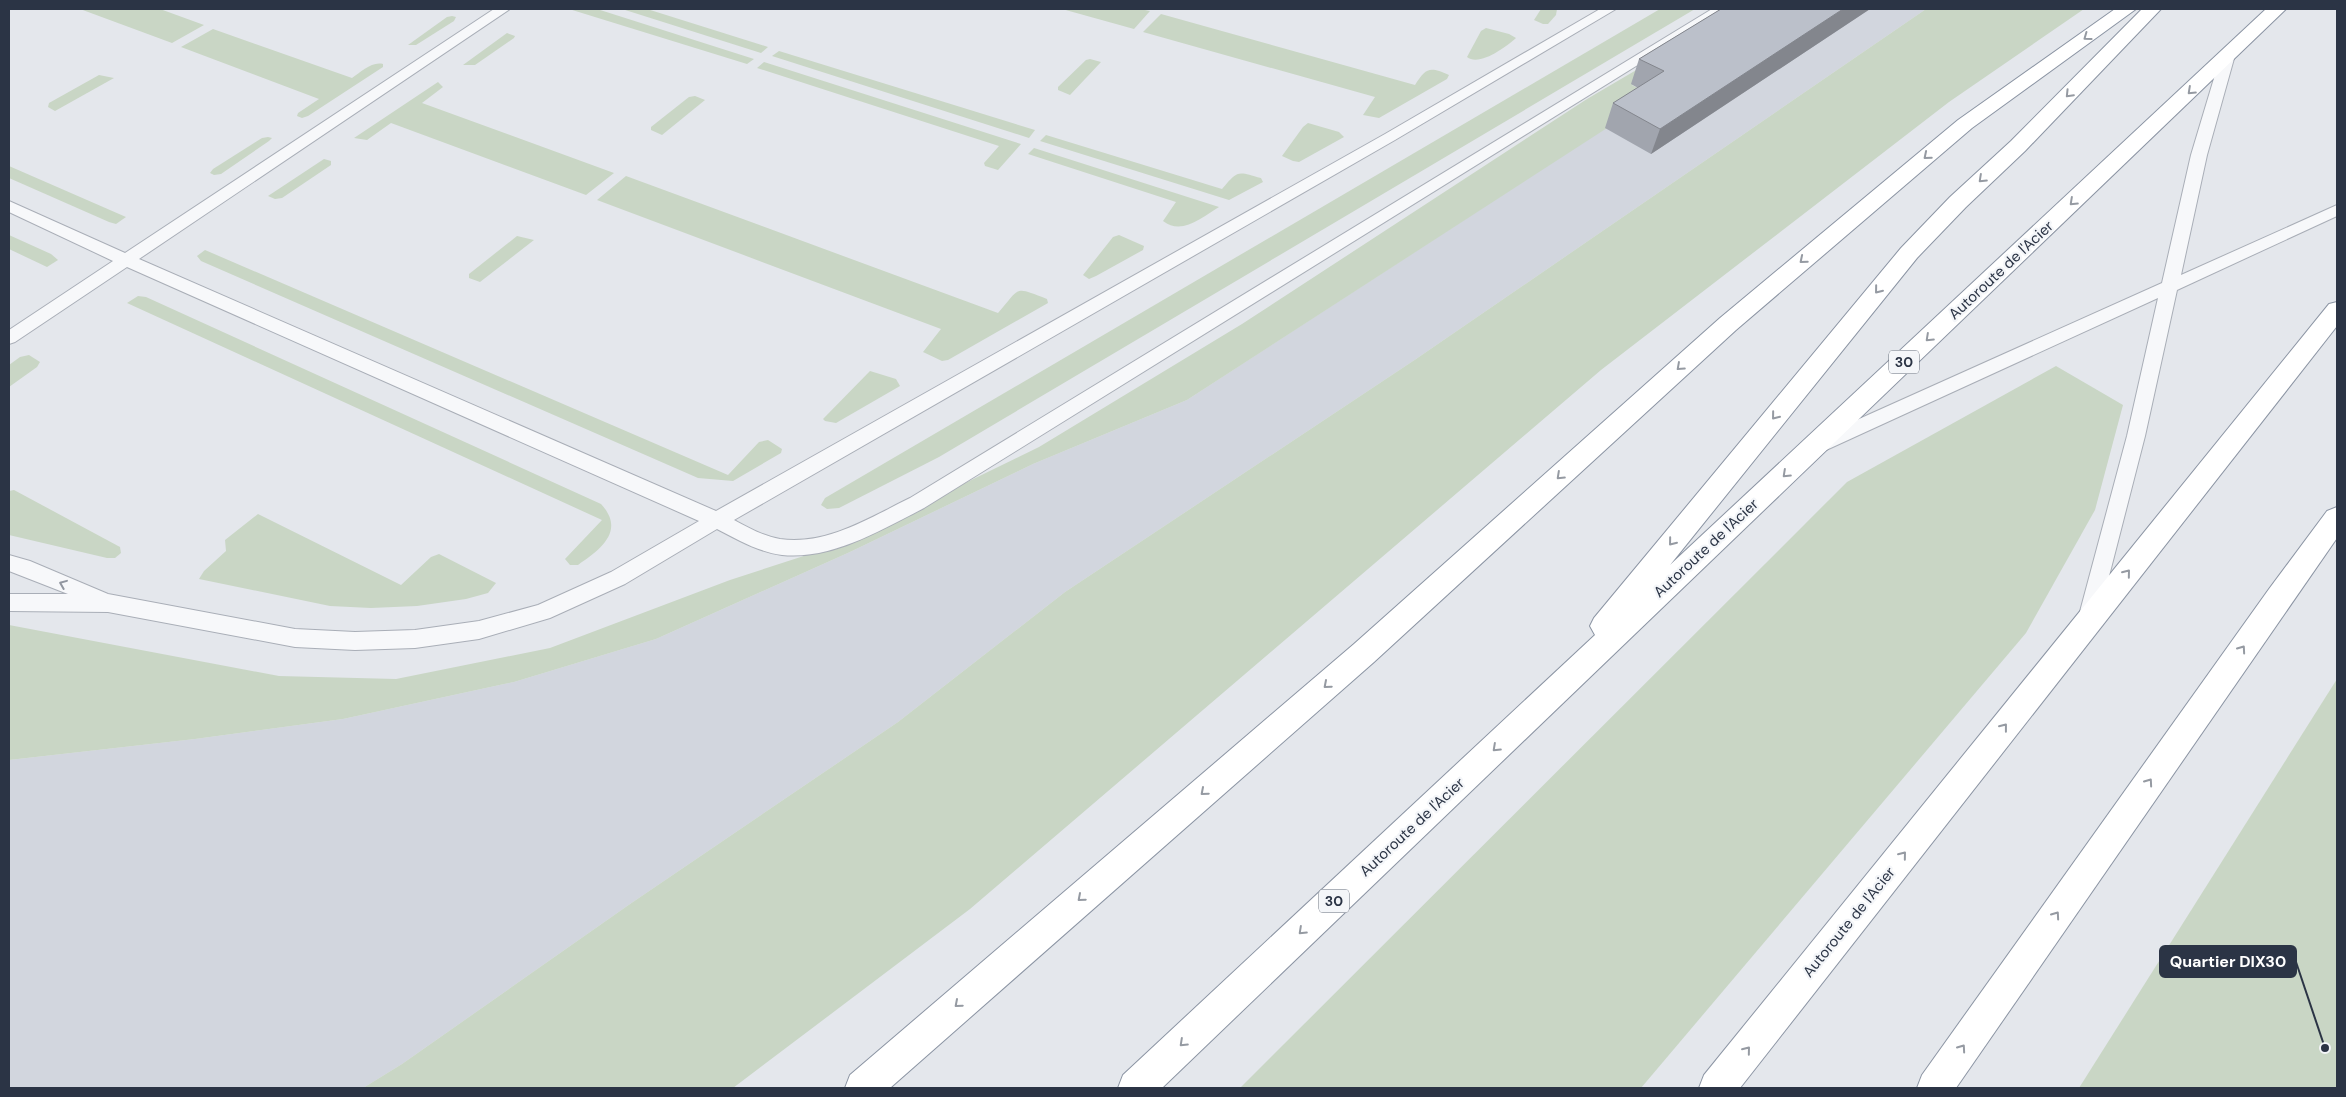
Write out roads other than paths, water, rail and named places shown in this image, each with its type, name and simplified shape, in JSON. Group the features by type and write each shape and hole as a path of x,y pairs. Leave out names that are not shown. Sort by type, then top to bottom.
{"highway":[{"path":"856,1088 874,1078 1364,654 1728,324 1814,250 1965,124 2127,9"},
{"path":"1531,714 1909,253 1958,202 2018,146 2152,9"},
{"name":"Autoroute de l'Acier","path":"1136,1088 2277,9"},
{"name":"Autoroute de l'Acier","path":"1717,1088 2337,310"},
{"path":"1934,1088 2337,518"}],"lane":[{"path":"9,338 503,9"},
{"path":"9,603 108,602 295,638 355,641 416,639 479,630 543,612 618,578 1358,155 1609,9"},
{"path":"9,206 126,260 717,520 762,543 793,549 837,540 918,503 1721,9"},
{"path":"2087,623 2136,436 2199,155 2228,55"},
{"path":"1811,449 2009,357 2170,287 2337,210"},
{"path":"9,563 108,602"}],"place":[{"name":"Quartier DIX30","path":"2325,1048"}]}
